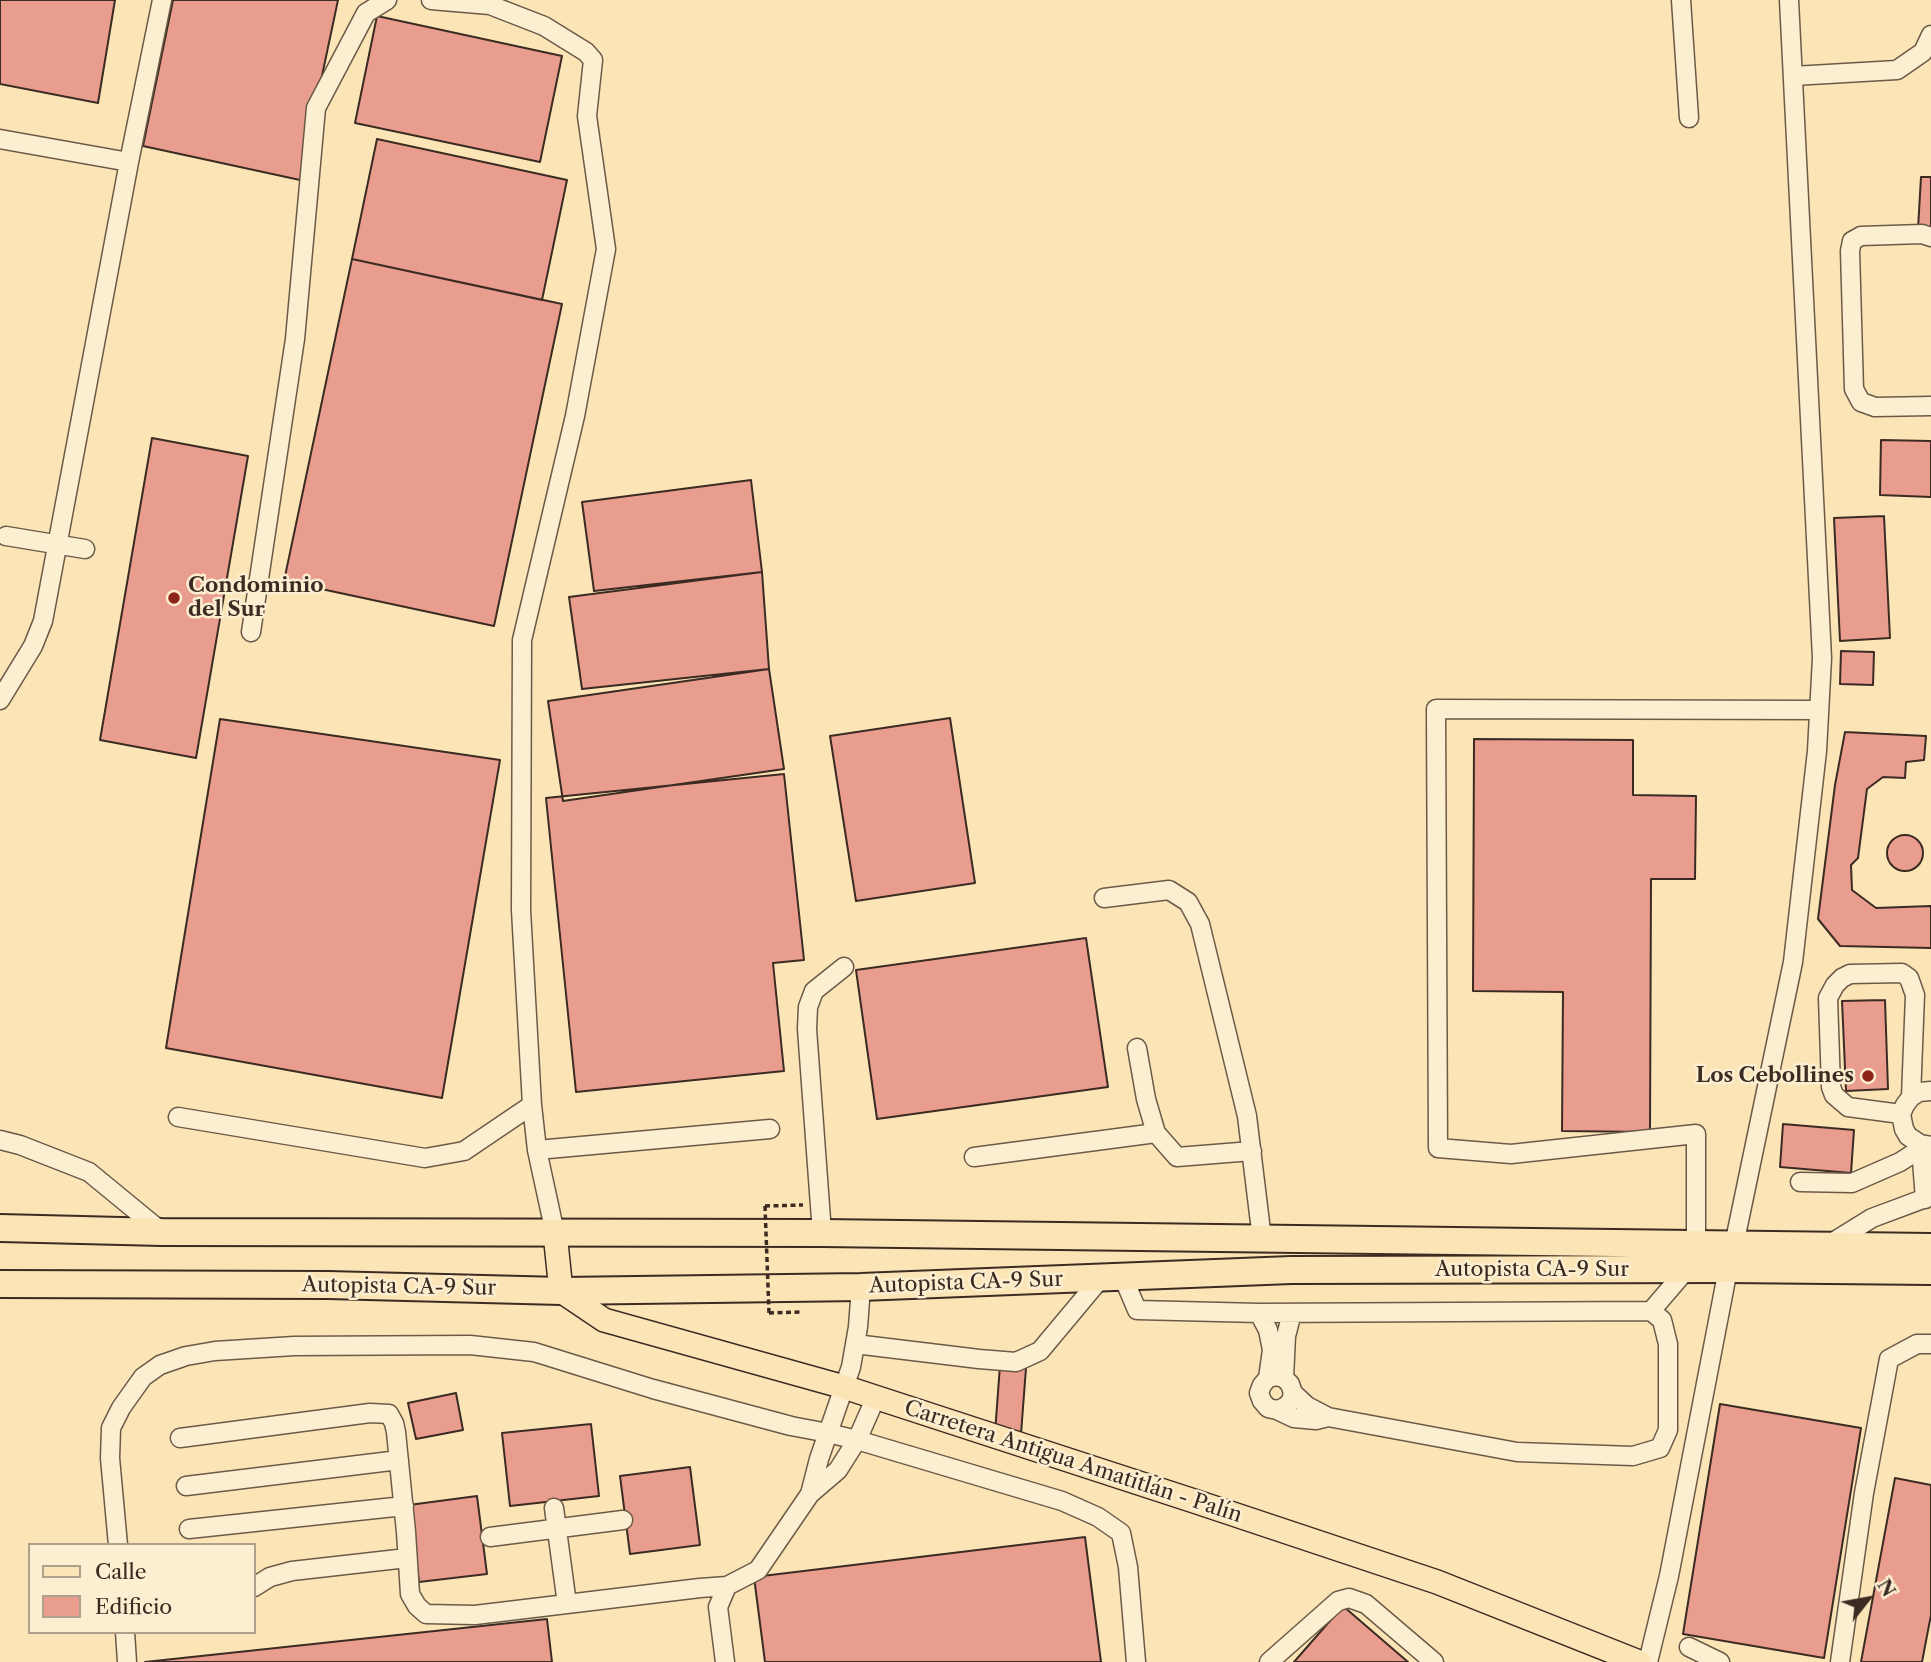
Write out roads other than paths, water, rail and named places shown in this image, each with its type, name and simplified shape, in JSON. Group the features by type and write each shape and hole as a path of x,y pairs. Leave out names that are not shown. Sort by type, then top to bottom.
{"highway":[{"name":"Autopista CA-9 Sur","path":"0,1227 162,1232 822,1233 1262,1239 1692,1257"},
{"name":"Autopista CA-9 Sur","path":"1731,1257 1827,1246 1931,1247"},
{"name":"Autopista CA-9 Sur","path":"0,1284 314,1285 561,1291 861,1287 1692,1257 1731,1257 1931,1271"}],"main road":[{"path":"555,1233 561,1291"},
{"name":"Carretera Antigua Amatitlán - Palín","path":"561,1291 604,1320 876,1397 1437,1582 1639,1662"}],"street":[{"path":"0,700 33,646 43,621 162,0"},
{"path":"251,632 295,340 316,108 366,13 387,0"},
{"path":"431,0 490,5 544,26 586,52 593,60 587,116 606,249 575,416 522,640 521,909 532,1105 537,1150 555,1233"},
{"path":"1681,0 1689,118"},
{"path":"1648,1662 1669,1576 1731,1257 1793,962 1817,751 1822,658 1789,0"},
{"path":"1793,76 1897,70 1923,52 1931,35"},
{"path":"0,139 129,162"},
{"path":"1931,237 1922,234 1861,236 1852,241 1850,251 1854,389 1861,402 1875,407 1931,406"},
{"path":"6,536 85,549"},
{"path":"1651,1311 1692,1257 1696,1134 1511,1154 1438,1148 1436,709 1819,710"},
{"path":"1104,898 1169,890 1188,902 1200,924 1247,1116 1262,1239"},
{"path":"822,1233 807,1029 808,1007 814,991 844,967"},
{"path":"1901,1114 1848,1107 1834,1095 1828,998 1842,978 1850,974 1902,973 1909,978 1915,995 1911,1097"},
{"path":"1137,1048 1146,1099 1156,1133 1177,1157 1252,1152"},
{"path":"1925,1145 1913,1141 1904,1129 1901,1114 1911,1097 1919,1092 1931,1091"},
{"path":"178,1117 425,1158 464,1151 532,1105"},
{"path":"537,1150 770,1129"},
{"path":"974,1157 1156,1133"},
{"path":"0,1140 89,1172 162,1232"},
{"path":"1800,1182 1852,1183 1900,1162 1925,1145"},
{"path":"1827,1246 1872,1218 1928,1197 1922,1161 1925,1145"},
{"path":"855,1344 1016,1362 1040,1351 1112,1278 1137,1310 1259,1313 1651,1311 1662,1320 1668,1344 1668,1430 1660,1448 1633,1456 1517,1452 1328,1417 1307,1406 1282,1383 1262,1385 1259,1393 1268,1408 1294,1418 1316,1420 1328,1417"},
{"path":"810,1494 819,1459 851,1367 861,1287"},
{"path":"1259,1313 1268,1330 1282,1383 1291,1401 1277,1410"},
{"path":"1282,1383 1286,1336 1292,1313"},
{"path":"1840,1662 1864,1493 1889,1359 1917,1344 1931,1344"},
{"path":"117,1543 110,1458 111,1429 121,1408 143,1377 160,1365 186,1356 215,1351 294,1346 470,1345 534,1352 653,1389 791,1426 857,1440 1062,1501 1098,1517 1121,1534 1128,1567 1136,1662"},
{"path":"180,1438 377,1412 389,1414 396,1432 410,1594 426,1614 475,1615 727,1586 758,1570 810,1494 838,1470 857,1440 876,1397"},
{"path":"186,1486 398,1460"},
{"path":"189,1529 404,1506"},
{"path":"554,1508 567,1604"},
{"path":"490,1536 622,1520"},
{"path":"256,1586 270,1577 292,1571 407,1558"},
{"path":"724,1662 718,1608 727,1586"},
{"path":"1269,1662 1338,1601 1349,1598 1366,1604 1434,1662"},
{"path":"125,1634 127,1662"},
{"path":"1689,1647 1720,1662"}],"place":[{"name":"Condominio del Sur","path":"174,598"},
{"name":"Los Cebollines","path":"1868,1076"}]}
